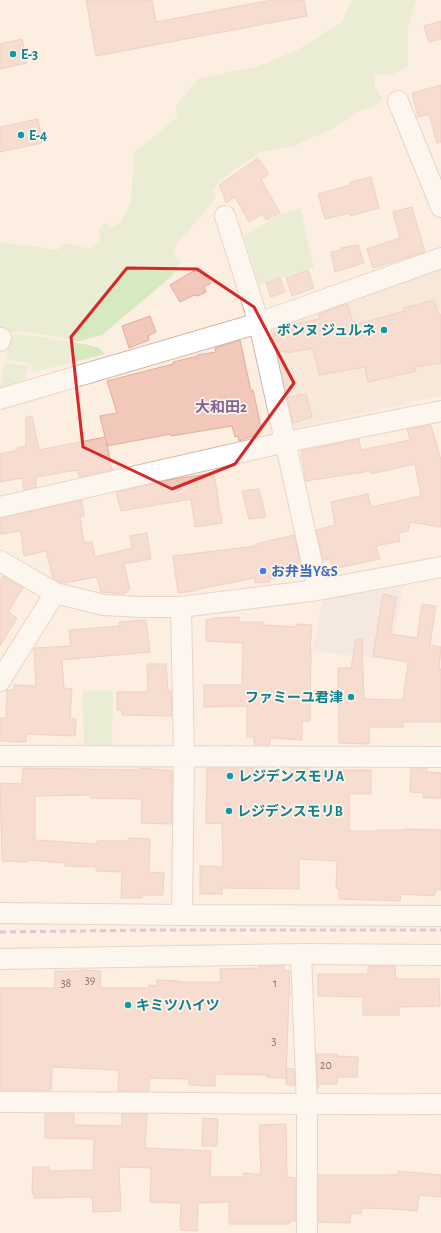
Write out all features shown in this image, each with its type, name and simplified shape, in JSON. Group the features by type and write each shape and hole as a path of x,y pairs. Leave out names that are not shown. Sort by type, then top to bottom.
{"street":[{"path":"398,101 441,207"},
{"path":"225,216 259,323 318,590"},
{"path":"0,399 259,323 441,258"},
{"path":"0,507 286,442 441,411"},
{"path":"0,561 55,593 104,605 140,607 181,607 318,590 441,567"},
{"path":"0,681 55,593"},
{"path":"181,607 184,756 182,915"},
{"path":"0,756 441,757"},
{"path":"0,913 441,916"},
{"path":"0,959 301,954 441,955"},
{"path":"301,954 307,1105 307,1233"},
{"path":"0,1102 125,1102 307,1105 441,1104"}],"highlighted area":[{"path":"127,268 197,269 254,307 294,383 235,464 172,489 83,447 71,337"}],"shaded area":[{"path":"441,265 441,396 295,428 290,426 270,332 273,327"},
{"path":"403,586 389,660 313,651 323,595"}],"green space":[{"path":"352,0 416,0 408,27 408,66 391,75 375,75 375,87 383,99 376,106 357,112 334,128 293,146 261,152 232,171 213,188 216,198 177,244 173,253 181,261 173,275 102,335 80,341 28,332 0,333 0,242 57,250 65,243 91,249 100,240 99,229 105,223 113,227 121,222 131,202 134,153 177,117 176,106 199,78 257,67 297,50 341,23"},
{"path":"300,209 314,267 259,285 244,236 281,214"},
{"path":"21,334 89,345 99,348 105,354 30,373 33,364 6,359 10,336"},
{"path":"5,363 29,366 24,382 0,388"},
{"path":"83,691 113,691 112,746 84,746"}],"building":[{"path":"86,0 152,0 156,22 272,0 304,0 307,16 96,56"},
{"path":"441,21 441,39 429,42 424,26"},
{"name":"E-3","path":"22,39 27,63 0,69 0,44"},
{"path":"441,85 441,142 437,143 429,114 418,117 412,93"},
{"name":"E-4","path":"38,119 42,143 0,152 0,127"},
{"path":"258,158 269,174 261,179 280,213 266,220 263,214 249,222 235,197 226,203 219,185"},
{"path":"371,177 379,208 350,216 350,213 325,219 318,194 351,185 350,182"},
{"path":"412,207 425,252 373,268 367,249 400,238 393,212"},
{"path":"358,245 364,263 335,272 331,252 342,250 341,248"},
{"path":"200,267 211,283 204,287 206,292 198,296 194,295 180,302 170,285"},
{"path":"308,270 314,288 292,296 286,278"},
{"path":"280,278 285,292 271,297 266,283"},
{"path":"434,300 438,315 441,315 441,363 415,367 416,371 368,382 365,367 319,375 313,348 287,353 287,351 277,352 274,333 278,332 277,329 320,319 319,314 347,304 354,325 405,311 404,308"},
{"path":"150,316 156,332 148,336 149,340 129,348 122,326"},
{"path":"240,340 262,433 239,441 238,436 235,437 232,426 171,436 171,434 107,446 112,470 79,477 77,470 36,477 36,487 24,490 22,478 0,482 0,454 18,450 17,448 26,446 26,417 32,416 39,450 105,437 100,416 117,413 107,381 173,364 173,362 198,356 197,355 216,352 215,348"},
{"path":"306,394 312,417 293,423 287,398"},
{"path":"431,425 441,460 441,527 410,522 408,531 399,533 400,541 376,546 380,559 332,569 330,559 323,560 316,530 335,525 331,502 368,494 371,507 421,496 415,464 371,474 371,471 306,481 301,451 359,439 361,450 410,440 407,429"},
{"path":"214,473 222,523 195,527 191,499 121,511 116,492 174,479"},
{"path":"259,489 266,517 249,519 242,491"},
{"path":"82,500 84,516 80,517 84,543 92,542 95,557 132,548 130,536 147,533 151,559 124,564 130,590 126,590 126,593 101,592 97,577 64,583 59,582 53,578 46,551 24,556 21,531 0,534 0,518"},
{"path":"294,535 301,564 280,568 282,577 270,579 270,582 255,583 255,578 178,593 173,556 256,546 256,544"},
{"path":"3,576 23,588 8,612 17,618 0,646 0,581"},
{"path":"383,594 396,597 390,634 417,638 422,604 436,606 430,645 441,647 439,669 441,669 441,722 403,722 403,727 369,727 369,744 339,743 338,668 351,668 356,639 362,639 364,699 403,700 408,662 373,656"},
{"path":"239,617 239,622 264,622 264,625 296,627 296,624 312,625 310,650 310,721 302,721 302,740 270,738 270,745 254,745 254,737 247,737 247,706 204,707 204,685 242,685 243,643 206,641 206,620 214,618"},
{"path":"146,620 150,652 62,660 64,688 72,689 70,719 76,719 75,736 26,734 26,742 0,741 0,718 6,718 7,690 14,690 14,685 36,686 34,648 71,646 69,630 120,626 119,622"},
{"path":"147,664 166,664 168,691 171,691 172,716 122,715 121,710 117,710 117,692 148,691"},
{"path":"23,768 140,770 140,768 143,768 172,771 172,824 141,823 142,799 91,798 91,795 35,796 35,840 97,844 97,841 128,841 128,838 150,839 149,872 164,873 163,895 142,895 142,898 121,898 122,872 96,871 96,867 65,866 65,863 28,860 28,862 2,861 0,783 22,784"},
{"path":"207,768 253,768 253,780 286,781 286,777 290,777 291,768 308,768 308,770 371,770 371,794 349,794 349,831 404,829 441,830 441,890 436,890 434,896 401,894 400,901 339,899 339,889 336,888 337,861 299,859 299,889 222,888 222,894 200,894 200,866 223,867 222,823 206,824"},
{"path":"411,768 427,768 426,772 441,773 441,798 423,798 423,793 410,792"},
{"path":"259,966 284,966 284,971 289,970 290,995 286,1078 267,1077 268,1075 215,1074 215,1086 189,1085 189,1079 149,1078 149,1091 118,1091 119,1070 52,1067 51,1090 0,1090 0,988 55,988 55,971 80,970 101,971 100,988 149,988 149,985 157,986 157,980 180,982 221,982 220,969 259,968"},
{"path":"368,966 395,966 396,979 439,979 440,1006 399,1007 399,1015 363,1015 363,997 318,996 318,974 368,974"},
{"path":"316,1054 337,1054 337,1056 358,1057 357,1077 337,1077 337,1084 319,1084 318,1089"},
{"path":"287,1068 294,1069 295,1086 286,1084"},
{"path":"45,1114 74,1114 74,1125 122,1126 122,1114 147,1114 145,1148 211,1151 210,1177 244,1177 244,1173 261,1175 259,1125 286,1124 287,1177 296,1178 296,1221 289,1221 289,1224 229,1224 229,1202 198,1203 197,1231 180,1230 181,1203 150,1202 151,1168 119,1167 121,1211 93,1212 92,1197 34,1198 34,1194 32,1194 33,1167 49,1167 49,1171 93,1170 94,1139 45,1138"},
{"path":"203,1118 218,1119 217,1146 202,1146"},
{"path":"398,1171 441,1175 441,1197 419,1195 417,1211 362,1208 361,1214 351,1213 350,1223 318,1222 318,1175 398,1175"}],"railway":[{"path":"0,932 158,930 441,930"}],"place":[{"name":"E-3","path":"13,54"},
{"name":"E-4","path":"21,135"},
{"name":"ボンヌ ジュルネ","path":"384,330"},
{"name":"お弁当Y&S","path":"263,571"},
{"name":"ファミーユ君津","path":"351,697"},
{"name":"レジデンスモリA","path":"230,776"},
{"name":"レジデンスモリB","path":"229,811"},
{"name":"キミツハイツ","path":"128,1005"}],"district":[{"name":"大和田2","path":"221,407"}]}
